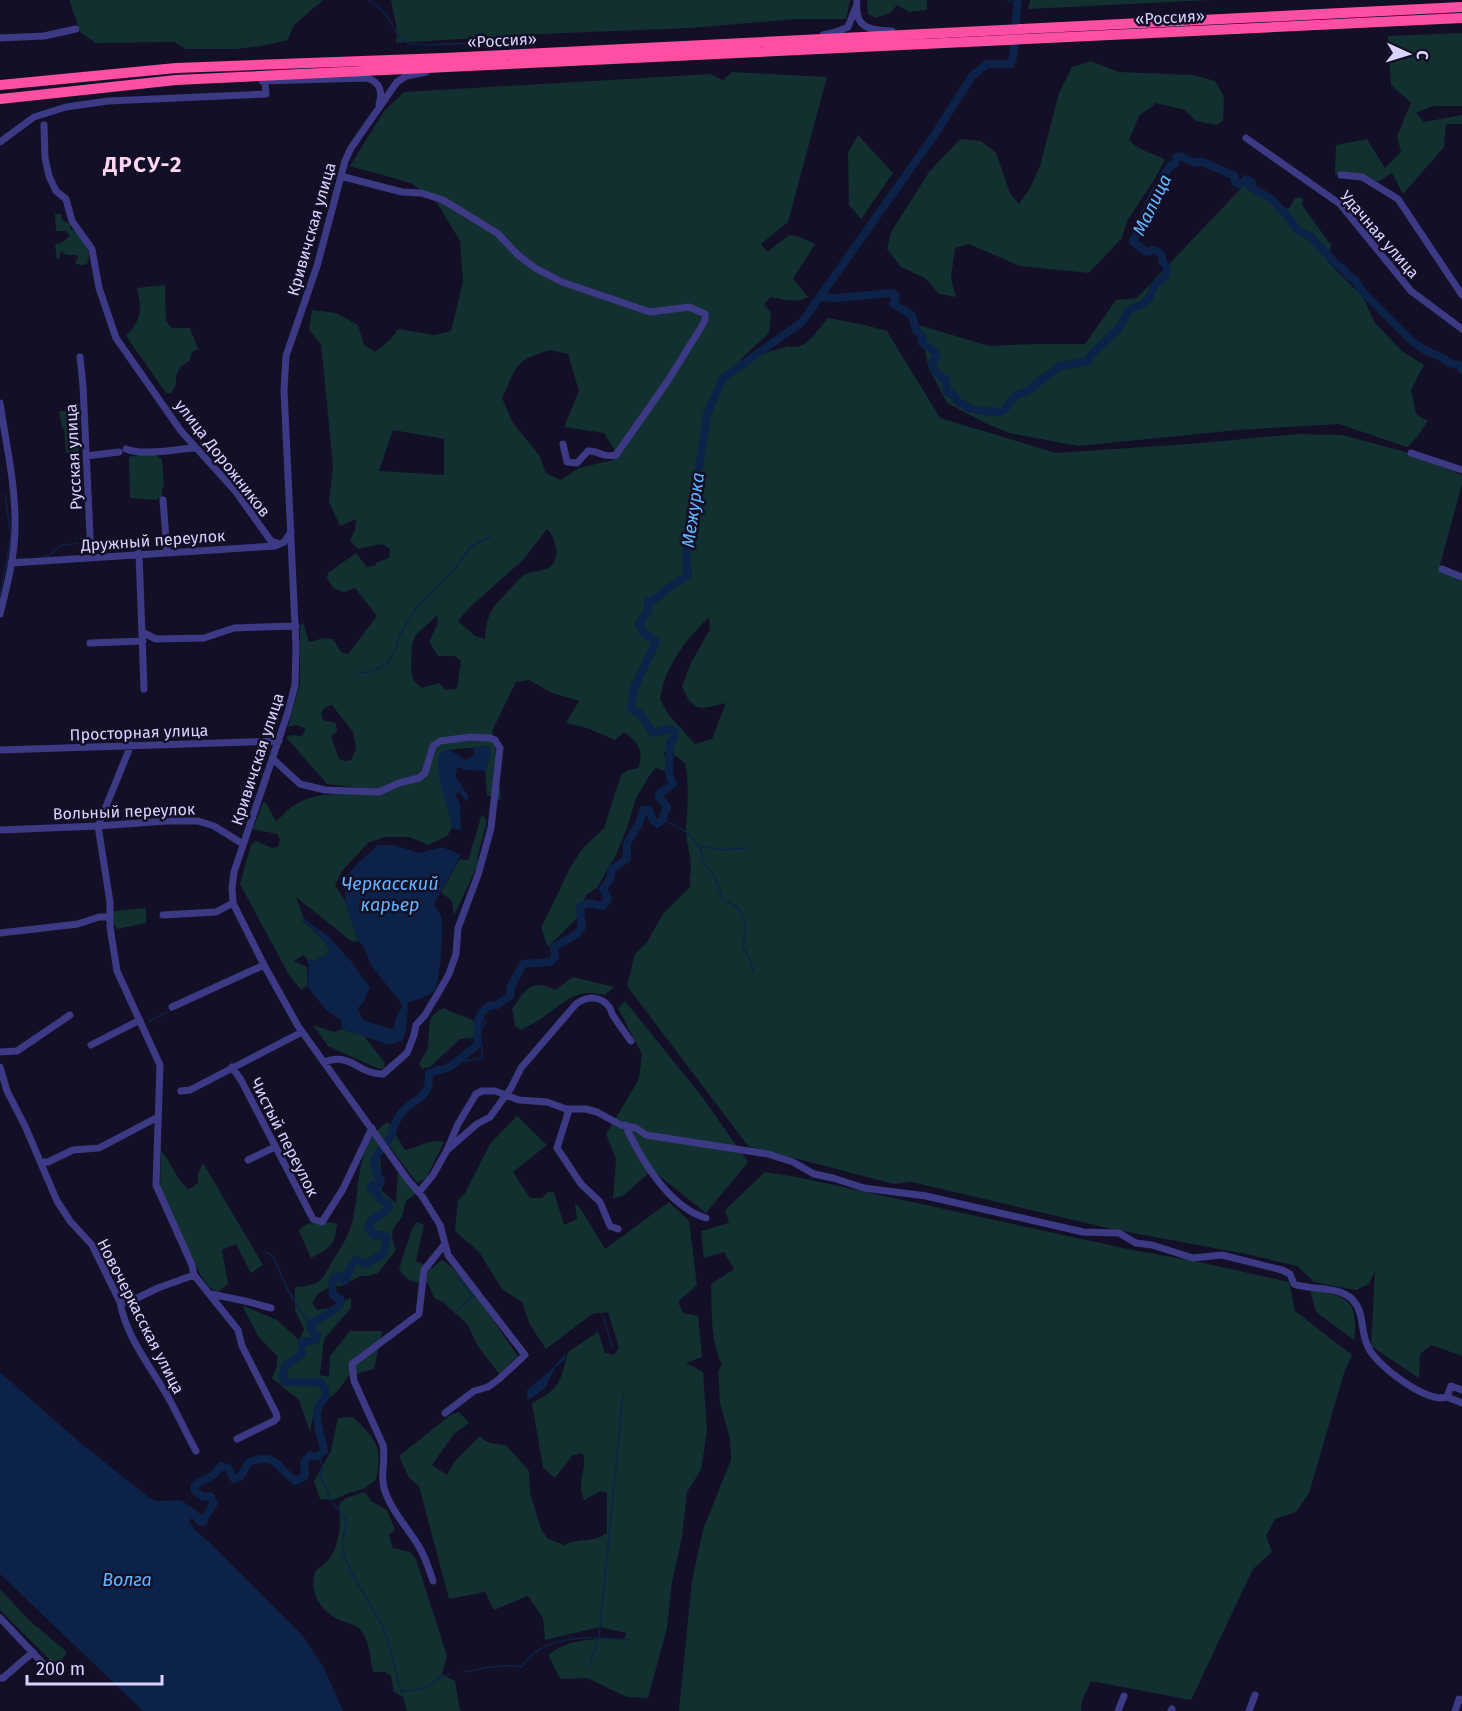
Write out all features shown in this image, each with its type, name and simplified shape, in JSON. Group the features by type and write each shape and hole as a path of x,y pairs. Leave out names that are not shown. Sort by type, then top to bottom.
{"highway":[{"name":"«Россия»","path":"0,99 176,80 444,69 1005,35 1023,28 1462,7"},
{"name":"«Россия»","path":"0,85 176,68 428,59 922,33 1005,35 1024,40 1462,18"}],"street":[{"path":"857,2 858,19 866,27 922,33"},
{"path":"807,39 848,27 857,2"},
{"path":"0,38 44,36 76,29"},
{"name":"Кривичская улица","path":"444,69 401,79 351,147 340,176 317,266 290,341 285,362 284,390 296,626 293,693 233,876 233,903 264,966 302,1032 419,1192 440,1226 448,1255 525,1355 488,1387 474,1391 445,1413"},
{"path":"254,78 265,82 369,79 376,83 380,90 381,97 377,110"},
{"path":"0,142 26,122 48,111 108,101 266,94 265,82"},
{"name":"улица Дорожников","path":"45,125 45,158 49,176 56,190 66,199 72,221 92,249 99,288 116,338 195,448 236,492 271,541 280,544"},
{"name":"Удачная улица","path":"1246,138 1340,204 1411,291 1462,329"},
{"path":"1341,175 1362,177 1398,199 1462,295"},
{"path":"340,176 402,192 421,193 443,200 497,233 518,255 562,282 650,312 689,307 705,314 702,326 667,382 616,455 606,457 588,451 577,463 567,462 564,444"},
{"name":"Русская улица","path":"80,357 91,557"},
{"path":"0,403 15,513 11,563 0,614"},
{"path":"86,456 122,450 132,452 195,448"},
{"path":"1411,453 1462,470"},
{"path":"164,500 167,551"},
{"path":"280,544 291,532"},
{"name":"Дружный переулок","path":"11,563 280,544"},
{"path":"139,553 144,689"},
{"path":"1442,569 1462,577"},
{"path":"142,632 156,639 204,638 234,628 296,626"},
{"path":"90,643 142,641"},
{"path":"273,759 300,784 325,790 379,792 399,783 419,778 426,773 433,746 440,741 471,737 490,738 495,740 500,748 491,828 478,875 458,928 456,954 449,974 437,995 416,1024 407,1053 383,1074 370,1072 340,1058 324,1062"},
{"name":"Просторная улица","path":"0,750 279,741"},
{"path":"131,745 98,826 110,902 117,971 159,1059 156,1185 192,1265 194,1275 238,1330 242,1346 277,1418 237,1439"},
{"name":"Вольный переулок","path":"0,830 166,821 205,822 243,844"},
{"path":"163,915 216,912 233,903"},
{"path":"0,933 78,924 99,917 110,917"},
{"path":"172,1007 264,966"},
{"path":"447,1150 490,1117 521,1068 582,999 594,997 599,999 610,1009 631,1041"},
{"path":"0,1052 17,1051 70,1015"},
{"path":"91,1045 140,1020"},
{"path":"181,1091 190,1090 302,1032"},
{"name":"Новочеркасская улица","path":"0,1067 7,1091 25,1126 57,1201 70,1221 92,1245 120,1302 133,1337 196,1450"},
{"name":"Чистый переулок","path":"232,1067 313,1220 322,1222 343,1189 372,1128"},
{"path":"419,1192 433,1175 476,1094 482,1091 519,1100 546,1102 566,1109 586,1109 597,1112 621,1125 636,1128 646,1135 768,1154 793,1162 814,1174 864,1188 926,1196 1083,1232 1119,1233 1136,1243 1152,1245 1192,1258 1222,1255 1282,1270 1290,1274 1294,1284 1304,1288 1336,1291 1349,1296 1355,1302 1362,1317 1368,1347 1376,1358 1418,1391 1442,1399 1447,1397 1462,1403"},
{"path":"566,1109 568,1113 557,1148 581,1184 600,1202 610,1226 618,1229"},
{"path":"41,1162 48,1162 73,1150 99,1148 158,1117"},
{"path":"625,1125 637,1150 678,1203 695,1215 706,1218"},
{"path":"248,1160 275,1147"},
{"path":"433,1581 419,1547 384,1488 382,1476 385,1453 383,1445 354,1381 352,1364 419,1314 424,1270 445,1244"},
{"path":"120,1302 129,1302 158,1288 194,1275"},
{"path":"211,1294 271,1308"},
{"path":"1447,1397 1450,1386 1462,1390"},
{"path":"0,1618 50,1671"},
{"path":"0,1678 3,1678 33,1652"},
{"path":"1249,1711 1255,1695"},
{"path":"1118,1711 1124,1696"},
{"path":"1455,1711 1459,1699 1462,1700"}],"green space":[{"path":"69,0 323,0 294,25 288,40 235,49 186,49 174,42 96,43 81,33"},
{"path":"391,0 850,0 846,19 796,19 690,28 396,43 397,30"},
{"path":"867,0 927,0 927,10 909,12 897,5 890,13 876,18 868,14"},
{"path":"1030,0 1211,0 1028,9"},
{"path":"1462,33 1462,106 1433,106 1416,113 1424,122 1462,115 1462,124 1446,124 1444,147 1403,194 1392,173 1378,182 1362,174 1335,174 1336,145 1367,139 1385,168 1401,152 1397,136 1411,103 1391,85 1388,36"},
{"path":"1091,61 1119,72 1193,75 1215,81 1224,96 1223,120 1217,125 1196,121 1185,110 1156,103 1139,116 1129,140 1165,160 1127,221 1122,238 1089,273 1020,266 969,244 955,248 951,278 956,297 939,294 925,278 901,267 887,249 891,232 929,172 960,139 981,141 996,153 1010,193 1019,204 1030,188 1040,166 1059,93 1072,67"},
{"path":"732,72 827,77 788,222 761,244 767,252 789,235 815,244 793,279 808,297 794,301 770,297 764,305 771,312 769,333 739,361 788,346 800,346 811,339 828,318 887,331 940,418 1056,453 1297,434 1342,435 1402,451 1462,475 1462,484 1439,569 1462,580 1462,1356 1431,1345 1420,1354 1419,1378 1371,1346 1375,1271 1369,1284 1356,1290 1314,1282 1297,1266 1112,1229 912,1182 894,1184 748,1146 627,986 635,954 647,942 663,914 691,886 691,863 686,835 688,788 685,763 669,751 664,752 667,765 664,771 656,768 636,798 615,857 597,888 586,895 577,918 548,947 541,928 571,866 583,848 604,828 621,775 628,770 638,768 641,757 636,743 624,732 615,740 587,728 566,723 579,701 552,693 529,680 516,682 492,731 501,800 487,795 485,771 490,757 490,746 448,750 439,754 452,828 447,836 428,845 409,837 384,837 368,843 342,871 335,885 345,901 358,941 352,942 296,897 304,918 302,920 331,951 312,963 303,955 294,961 307,967 307,986 301,990 289,975 240,884 251,845 256,841 272,848 278,847 280,840 277,834 253,829 263,802 266,803 276,821 290,808 306,799 323,795 359,794 361,788 327,784 286,737 302,736 306,729 297,725 288,727 300,683 300,627 303,622 309,642 324,638 333,639 341,652 348,654 377,616 355,588 344,592 333,588 327,578 328,573 356,553 367,567 375,566 376,563 389,558 390,549 382,544 358,549 350,540 355,530 356,519 340,526 329,502 333,465 321,344 309,330 312,310 336,313 358,325 364,345 375,352 390,340 398,329 435,335 451,331 463,282 460,241 436,201 411,183 350,166 384,111 404,92 711,74 723,80","holes":["550,350 568,354 579,391 564,427 604,433 614,449 613,460 579,468 561,480 546,473 539,455 513,423 502,398 514,371 529,358","393,430 444,439 444,475 379,471","547,529 556,547 554,562 548,568 522,576 500,600 489,616 485,639 475,636 458,621 469,608 524,559","437,615 438,623 429,642 438,656 455,656 461,661 457,689 446,690 439,683 422,688 414,681 411,671 412,644 416,635","709,617 710,629 691,663 682,686 690,701 699,707 726,703 712,739 695,744 668,714 660,699 670,668 684,644","332,705 353,732 356,749 351,760 339,759 331,736 337,732 336,723 323,720 321,714 324,708"]},
{"path":"858,135 893,173 861,219 849,205 848,152"},
{"path":"1247,182 1249,188 1265,196 1278,210 1289,208 1295,198 1303,198 1302,205 1331,245 1327,261 1363,297 1375,323 1402,351 1424,365 1411,390 1416,414 1428,421 1407,447 1339,424 1238,430 1078,446 1009,433 947,403 929,369 919,325 989,346 1085,344 1116,300 1137,298"},
{"path":"55,214 61,214 62,220 70,224 71,230 77,230 87,246 89,259 87,264 75,264 77,255 66,255 61,251 57,259 55,244 61,243 70,236 66,231 56,231"},
{"path":"165,285 166,321 172,328 190,328 198,349 192,352 189,361 180,367 171,393 166,393 126,336 138,319 140,302 137,288"},
{"path":"59,411 80,412 79,453 66,453 64,428 62,428"},
{"path":"141,454 155,455 162,459 164,486 162,497 156,500 130,498 129,457"},
{"path":"482,814 487,821 477,866 454,916 452,901 441,892 460,859 468,860"},
{"path":"146,908 146,923 117,929 111,921 111,914 115,911"},
{"path":"573,977 614,987 605,995 588,993 575,996 521,1030 515,1026 512,1009 525,991 535,985 555,990"},
{"path":"625,1001 703,1098 748,1162 706,1213 652,1170 624,1195 613,1199 616,1159 606,1134 639,1079 642,1054 618,1008"},
{"path":"444,1008 477,1023 474,1038 460,1039 430,1067 422,1069 419,1064 427,1048 431,1019 434,1014"},
{"path":"313,1025 334,1032 342,1029 364,1036 385,1063 384,1068 379,1069 328,1046"},
{"path":"517,1116 547,1145 513,1172 530,1198 542,1198 548,1192 554,1192 564,1225 577,1219 575,1203 605,1249 669,1202 689,1221 697,1285 678,1302 683,1313 698,1316 702,1357 686,1363 703,1372 707,1431 701,1470 687,1492 667,1628 648,1698 627,1697 587,1678 560,1679 548,1655 565,1645 584,1640 624,1640 626,1633 600,1627 545,1640 543,1618 528,1596 494,1610 485,1592 449,1599 419,1486 409,1478 399,1456 452,1414 459,1412 469,1423 454,1434 432,1465 447,1475 455,1461 480,1436 489,1442 506,1445 529,1471 530,1493 541,1529 548,1539 564,1545 596,1538 607,1533 607,1493 601,1491 584,1500 581,1487 583,1453 573,1455 555,1478 543,1468 532,1403 549,1393 558,1383 568,1352 598,1332 605,1353 614,1355 619,1348 608,1312 592,1314 546,1349 530,1325 522,1302 502,1289 479,1252 455,1231 458,1200 465,1193 490,1144"},
{"path":"388,1122 405,1150 428,1142 444,1142 426,1178 417,1183 389,1146 380,1152 382,1191 396,1203 398,1170 417,1193 406,1201 402,1217 393,1229 392,1239 396,1250 378,1273 360,1276 344,1285 328,1288 319,1293 312,1303 317,1310 331,1308 351,1298 351,1308 324,1339 320,1375 329,1377 330,1356 350,1331 382,1331 374,1369 348,1376 334,1394 315,1405 310,1432 299,1400 272,1378 277,1365 277,1356 258,1336 242,1305 277,1320 299,1340 304,1329 295,1310 295,1287 319,1281 344,1242 355,1210 364,1154 377,1130"},
{"path":"161,1151 189,1189 198,1183 198,1173 203,1163 263,1265 251,1273 236,1244 222,1250 228,1284 218,1292 210,1288 201,1276 160,1189"},
{"path":"765,1172 1289,1282 1295,1311 1352,1355 1344,1373 1309,1493 1296,1512 1275,1519 1266,1536 1272,1552 1253,1569 1191,1700 1091,1681 1082,1701 1081,1711 679,1711 692,1581 703,1530 731,1460 730,1439 720,1403 718,1371 722,1365 715,1345 711,1284 734,1269 724,1252 704,1258 701,1231 729,1223 725,1210"},
{"path":"331,1222 337,1224 333,1242 327,1249 311,1258 299,1231 305,1225"},
{"path":"417,1222 424,1225 416,1261 432,1268 442,1260 451,1267 482,1304 518,1356 499,1374 478,1346 467,1324 443,1302 434,1298 428,1283 410,1280 399,1268 412,1229"},
{"path":"1310,1290 1341,1297 1352,1307 1355,1326 1354,1340 1316,1312"},
{"path":"353,1417 368,1432 376,1445 379,1459 376,1480 363,1489 333,1500 320,1499 314,1481 331,1451 338,1418"},
{"path":"365,1492 371,1501 387,1510 395,1530 389,1535 393,1548 410,1552 416,1559 447,1656 442,1674 455,1681 460,1711 407,1711 403,1697 394,1692 391,1676 385,1672 373,1672 365,1636 360,1629 328,1613 318,1600 313,1586 314,1578 316,1570 330,1558 337,1542 340,1523 339,1504 346,1498"},
{"path":"0,1589 30,1621 67,1652 57,1667 0,1610"}],"water":[{"path":"490,746 491,757 485,771 465,770 457,767 456,777 469,797 466,801 459,792 455,794 460,804 461,830 452,828 440,782 439,754 448,749 466,760 474,755 473,747"},
{"name":"Черкасский карьер","path":"378,845 394,845 419,853 442,847 461,855 434,904 440,913 442,923 441,955 436,986 429,995 408,1003 402,1041 389,1045 342,1029 341,1020 326,1010 307,986 309,965 306,959 312,959 313,962 331,951 302,919 304,918 330,938 351,961 370,988 358,1008 362,1019 393,1029 402,1007 401,1003 371,965 364,947 358,941 345,901 345,878"},
{"path":"566,1353 565,1360 555,1368 545,1388 529,1400 527,1390 551,1370"},
{"name":"Волга","path":"0,1372 77,1440 151,1499 181,1500 207,1518 208,1522 205,1526 200,1526 191,1518 189,1522 304,1637 324,1668 343,1711 143,1711 0,1574"}],"waterway":[{"path":"369,0 387,16 401,40 410,44 536,40"},
{"path":"1008,0 1017,6"},
{"name":"Межурка","path":"198,1518 204,1519 214,1503 210,1496 203,1497 195,1491 195,1485 213,1475 221,1466 228,1468 234,1479 240,1477 249,1462 259,1459 272,1460 296,1481 305,1476 304,1462 310,1455 317,1457 324,1451 317,1416 318,1409 326,1396 325,1389 320,1382 285,1382 283,1376 285,1366 302,1354 302,1342 316,1340 317,1336 311,1330 310,1325 339,1306 341,1300 333,1295 334,1278 339,1276 345,1281 353,1262 357,1260 366,1264 383,1254 387,1237 375,1236 368,1228 373,1220 389,1206 380,1199 377,1192 371,1189 372,1185 380,1184 381,1181 376,1172 377,1155 387,1142 402,1113 426,1091 429,1073 450,1067 477,1045 478,1021 482,1012 510,996 511,986 523,964 551,962 555,956 554,947 577,934 582,927 580,907 588,903 603,906 608,899 603,889 610,879 612,869 627,859 627,843 639,824 643,810 649,810 657,824 662,820 667,807 659,794 673,784 669,774 670,742 674,739 675,732 669,729 653,733 641,715 631,706 635,686 656,642 643,632 639,624 648,611 648,602 688,575 686,555 707,414 723,378 802,322 935,134 972,76 987,64 1011,64 1018,0"},
{"name":"Малица","path":"821,297 892,293 896,296 893,304 912,315 916,331 923,336 921,342 936,354 937,357 932,365 939,376 946,379 947,392 971,409 1003,411 1016,395 1027,391 1060,366 1088,361 1091,355 1119,328 1129,310 1144,303 1155,285 1165,277 1167,267 1162,261 1162,255 1155,250 1147,252 1133,242 1163,176 1171,165 1175,164 1176,157 1180,156 1195,163 1200,161 1235,176 1235,182 1240,185 1246,179 1252,182 1250,187 1272,199 1295,227 1310,236 1414,343 1444,358 1449,363 1460,365 1462,370"},
{"path":"0,596 11,537 5,494"},
{"path":"359,673 371,672 386,664 394,653 399,637 414,611 455,569 470,547 490,537"},
{"path":"41,558 50,555 60,546 78,543"},
{"path":"16,558 27,559"},
{"path":"662,820 676,826 693,838 701,850 703,857 701,860 715,878 723,900 736,906 743,915 745,935 742,945 753,971"},
{"path":"701,846 720,850 748,848"},
{"path":"149,1021 167,1012"},
{"path":"478,1033 486,1022 480,1017"},
{"path":"455,1061 482,1058 482,1045 479,1038"},
{"path":"266,1252 273,1256 287,1289 310,1325"},
{"path":"457,1310 473,1296 458,1277"},
{"path":"603,1315 612,1347"},
{"path":"589,1667 599,1637 623,1395"},
{"path":"319,1455 323,1468 320,1477 331,1502"},
{"path":"334,1504 345,1519 346,1529 342,1544 346,1561 382,1625 402,1692 426,1688 440,1677 451,1674"},
{"path":"462,1672 500,1666 522,1667 542,1648 570,1639 629,1640"}],"district":[{"name":"ДРСУ-2","path":"143,164"}]}
